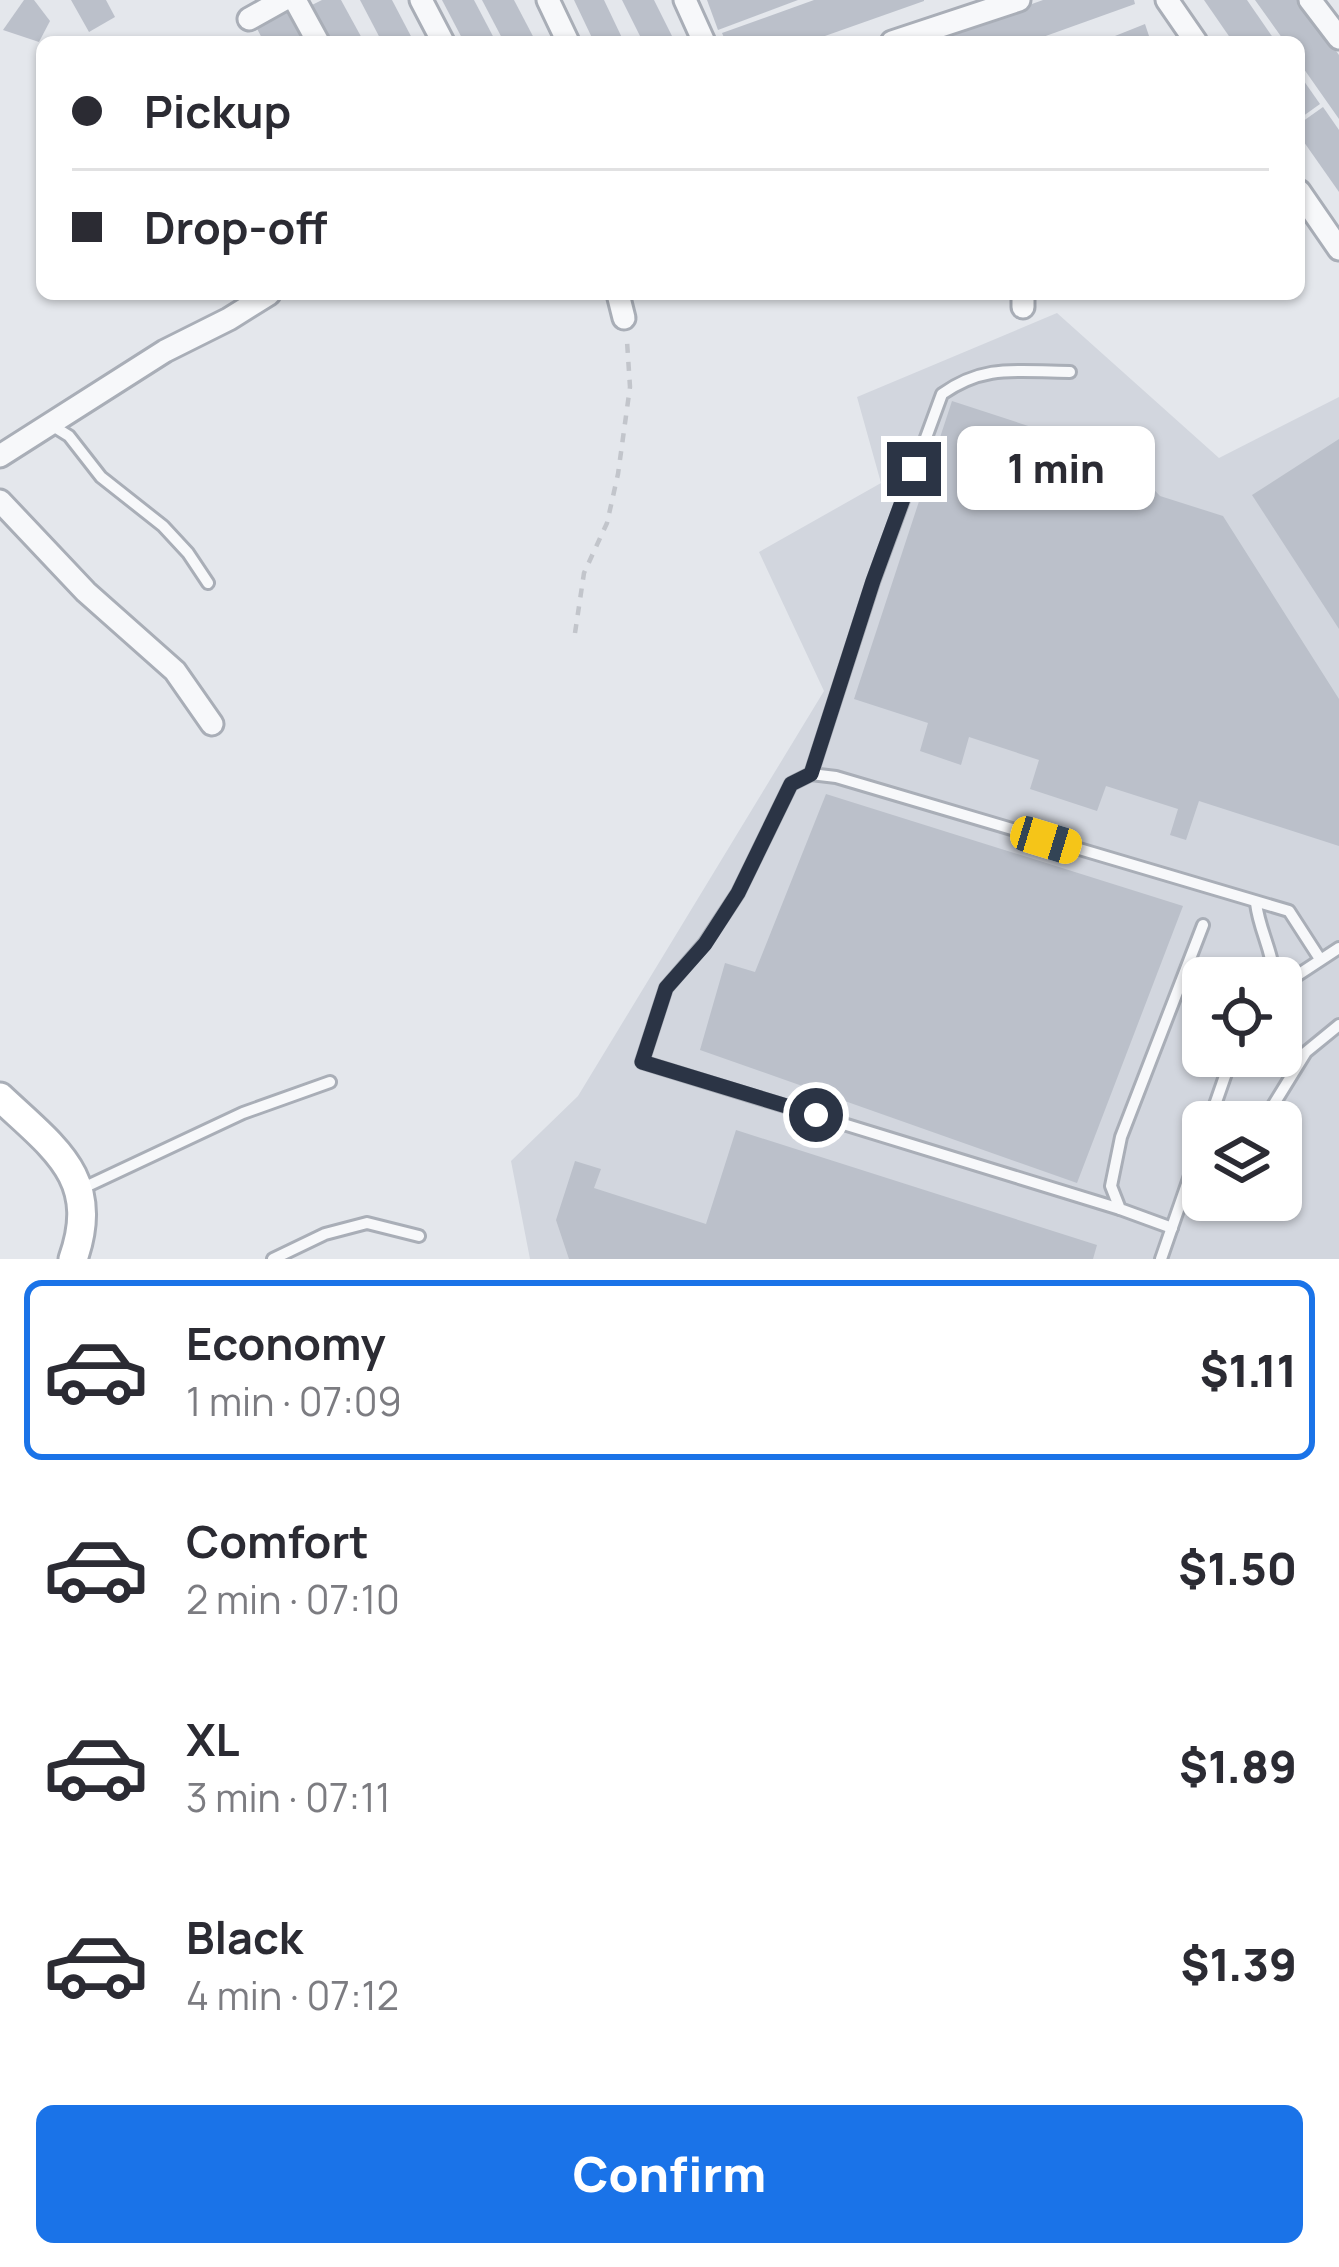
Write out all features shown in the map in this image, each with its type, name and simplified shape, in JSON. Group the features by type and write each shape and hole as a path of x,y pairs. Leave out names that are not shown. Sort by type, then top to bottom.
{"street":[{"path":"249,19 283,0"},
{"path":"295,0 315,36"},
{"path":"421,0 440,36"},
{"path":"548,0 565,36"},
{"path":"686,0 701,36"},
{"path":"910,36 1019,0"},
{"path":"1167,0 1192,36"},
{"path":"1310,0 1339,38"},
{"path":"1305,200 1339,249"},
{"path":"0,457 166,351 260,300"},
{"path":"620,300 624,317"},
{"path":"0,501 86,592 175,671 212,724"},
{"path":"0,1097 67,1162 81,1189 83,1230 73,1259"}],"lane":[{"path":"811,774 873,581 942,394 966,377 991,372 1070,372"},
{"path":"52,426 69,436 101,477 163,526 208,583"},
{"path":"1172,1228 642,1062 666,988 705,944 738,893 791,784 811,774 836,777 1289,911 1320,959"},
{"path":"1256,903 1259,929 1273,957"},
{"path":"1120,1209 1111,1186 1121,1137 1203,925"},
{"path":"1302,971 1339,948"},
{"path":"1276,1101 1306,1052 1339,1025"},
{"path":"81,1189 243,1113 331,1082"},
{"path":"1161,1259 1182,1199"},
{"path":"273,1259 325,1234 367,1223 419,1236"}],"path":[{"path":"575,633 584,573 607,523 618,474 630,387 624,317"}],"shaded area":[{"path":"1057,313 1219,458 1339,397 1339,1259 530,1259 511,1161 578,1096 824,691 759,552 881,483 857,397"}],"building":[{"path":"24,0 34,0 50,21 36,41 3,30"},
{"path":"71,0 106,0 115,17 89,32"},
{"path":"341,0 361,36 329,36 312,5"},
{"path":"360,0 392,0 411,36 379,36"},
{"path":"442,0 474,0 493,36 461,36"},
{"path":"482,0 514,0 533,36 501,36"},
{"path":"574,0 604,0 621,36 591,36"},
{"path":"622,0 654,0 672,36 640,36"},
{"path":"707,0 798,0 718,30"},
{"path":"814,0 924,0 825,36 722,33"},
{"path":"1043,0 1134,0 1135,4 1046,36 944,36"},
{"path":"1204,0 1247,0 1272,36 1229,36"},
{"path":"1255,0 1300,0 1339,55 1339,119 1305,71 1305,36 1281,36"},
{"path":"287,4 305,36 261,36 254,23"},
{"path":"1145,24 1149,36 1115,36"},
{"path":"1305,83 1320,104 1305,115"},
{"path":"1323,107 1339,130 1339,192 1305,144 1305,120"},
{"path":"952,401 1068,439 1072,426 1103,436 1160,496 1223,516 1339,699 1339,846 1199,801 1186,840 1170,835 1178,809 1106,786 1097,811 1030,789 1039,760 969,737 961,765 920,751 928,723 854,699"},
{"path":"1339,439 1339,629 1252,495"},
{"path":"826,794 1183,906 1077,1183 700,1050 725,963 755,972"},
{"path":"736,1130 1097,1245 1093,1259 569,1259 556,1220 575,1161 601,1169 594,1188 706,1224"}],"route":[{"path":"816,1115 642,1062 666,988 705,944 738,893 791,784 811,774 914,469"}]}
